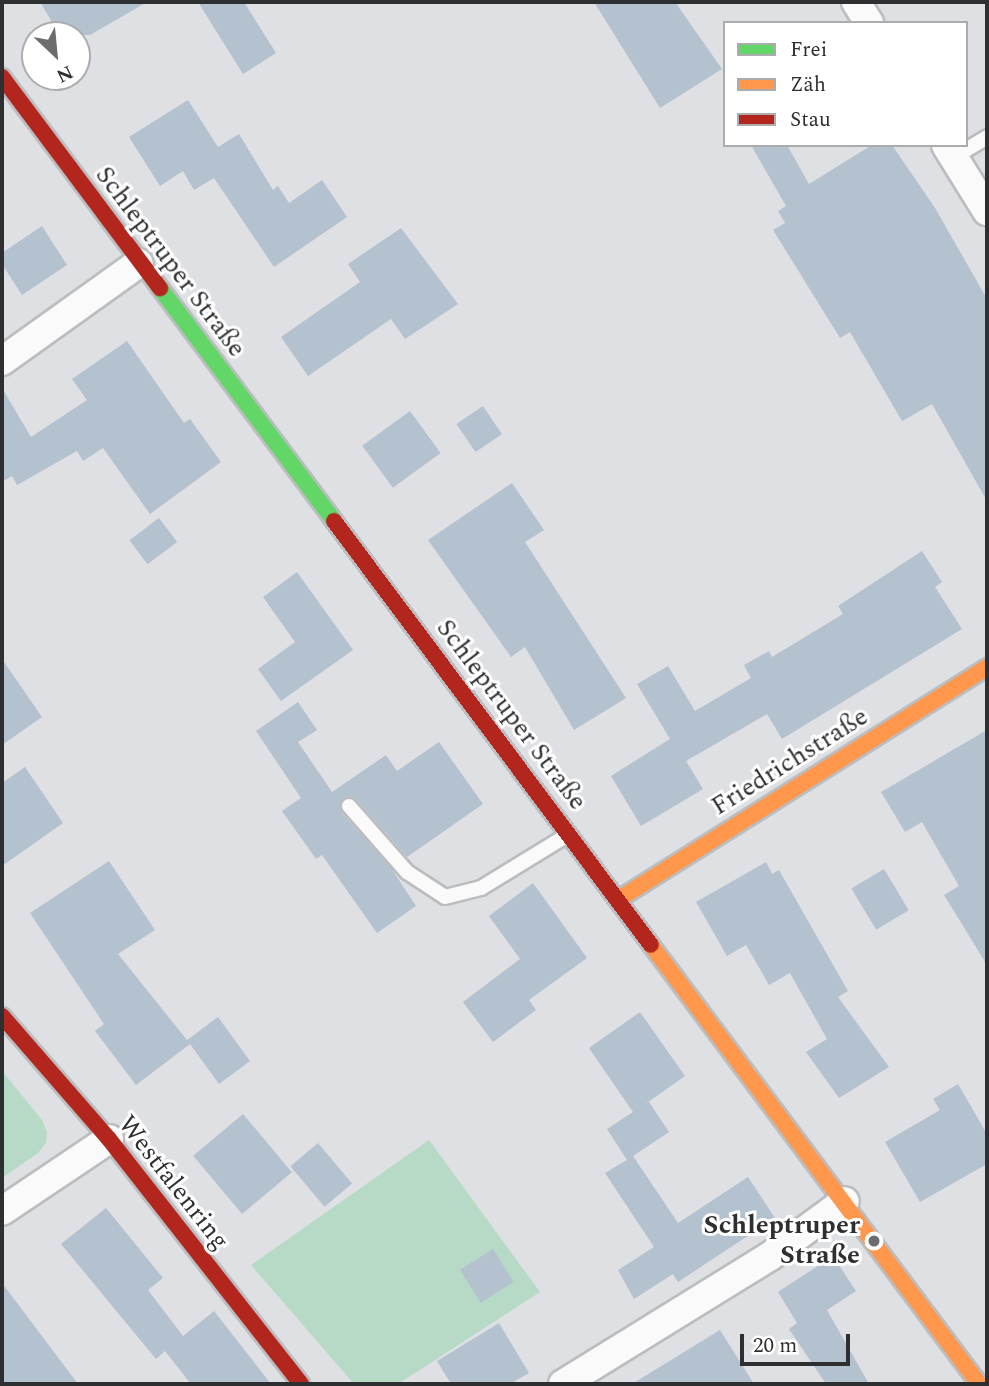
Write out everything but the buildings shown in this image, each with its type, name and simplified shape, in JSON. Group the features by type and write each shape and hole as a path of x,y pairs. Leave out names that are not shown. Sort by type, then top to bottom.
{"street":[{"path":"856,2 868,21"},
{"name":"Schleptruper Straße","path":"2,77 845,1201 979,1374"},
{"path":"950,151 987,211"},
{"path":"2,361 139,263"},
{"name":"Friedrichstraße","path":"619,899 987,667"},
{"name":"Westfalenring","path":"2,1016 109,1139 301,1384"},
{"path":"2,1211 109,1139"},
{"path":"564,1384 769,1257 845,1201"}],"lane":[{"path":"968,144 987,137"},
{"path":"349,806 407,872 444,897 481,888 570,833"}],"green space":[{"path":"2,1071 42,1120 47,1132 46,1143 38,1153 2,1178"},
{"path":"429,1140 540,1292 398,1384 354,1384 251,1265"}],"traffic: fast":[{"path":"160,288 334,521"}],"traffic: slow":[{"path":"619,899 987,667"},
{"path":"651,945 979,1384"}],"traffic: jam":[{"path":"2,77 160,288"},
{"path":"334,521 651,945"},
{"path":"2,1016 109,1139 301,1384"}],"place":[{"name":"Schleptruper Straße","path":"874,1241"}]}
